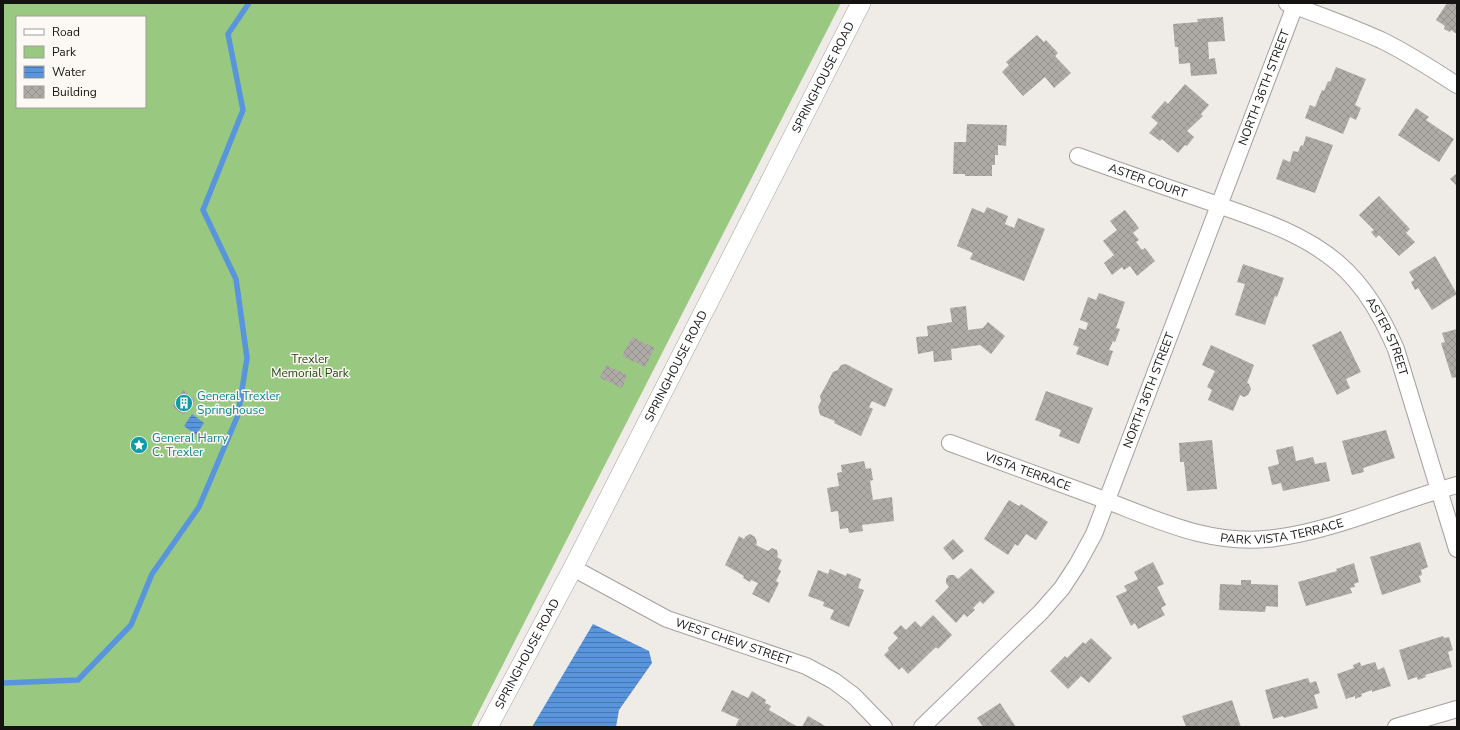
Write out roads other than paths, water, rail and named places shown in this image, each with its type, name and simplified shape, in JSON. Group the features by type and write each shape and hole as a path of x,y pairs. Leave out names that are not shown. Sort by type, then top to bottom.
{"street":[{"name":"SPRINGHOUSE ROAD","path":"488,727 573,568 861,3"},
{"path":"1293,4 1381,40 1422,62 1457,85"},
{"name":"NORTH 36TH STREET","path":"922,727 1041,612 1062,588 1094,534 1219,205 1293,4"},
{"name":"ASTER COURT","path":"1078,156 1219,205"},
{"name":"ASTER STREET","path":"1219,205 1291,232 1316,246 1338,263 1358,283 1371,300 1385,324 1396,350 1457,549"},
{"name":"VISTA TERRACE","path":"950,443 1106,500"},
{"name":"PARK VISTA TERRACE","path":"1106,500 1178,528 1209,536 1241,539 1274,539 1313,532 1457,485"},
{"name":"WEST CHEW STREET","path":"573,568 667,618 806,666 834,681 854,696 884,727"},
{"path":"1396,727 1457,709"}],"water":[{"path":"192,414 204,423 196,435 184,426"},
{"path":"593,624 649,651 652,663 619,710 616,727 532,727"}],"waterway":[{"path":"3,683 78,680 131,625 152,574 199,507 238,415 247,358 236,279 203,210 243,110 228,34 249,3"}],"place":[{"name":"General Trexler Springhouse","path":"184,403"},
{"name":"General Harry C. Trexler","path":"139,445"}],"park label":[{"name":"Trexler Memorial Park","path":"310,366"}]}
